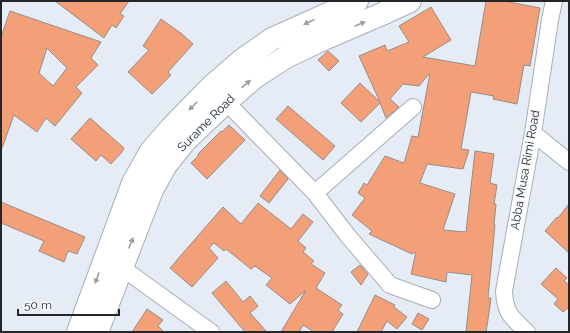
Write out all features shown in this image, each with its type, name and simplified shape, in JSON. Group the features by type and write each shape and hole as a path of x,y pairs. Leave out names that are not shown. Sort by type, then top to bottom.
{"street":[{"name":"Surame Road","path":"78,332 133,183 150,151 212,86 242,60 272,39 357,1"},
{"name":"Surame Road","path":"97,332 152,190 166,165 186,140 255,77 286,57 380,8 410,1"},
{"name":"Abba Musa Rimi Road","path":"527,332 513,319 505,306 504,291 533,133 554,1"},
{"path":"226,102 315,193 348,236 390,285 432,300"},
{"path":"315,193 413,107"},
{"path":"533,133 569,162"},
{"path":"121,267 211,332"}],"building":[{"path":"55,1 129,1 120,14 124,16 116,28 112,25 104,38"},
{"path":"486,1 504,1 540,8 530,66 524,65 517,104 493,99 494,96 471,92 461,149 469,150 463,169 427,164 420,183 455,194 443,230 466,232 475,151 494,154 490,183 497,185 494,204 496,204 495,225 488,298 491,298 489,313 486,332 466,332 472,275 447,272 446,282 411,274 416,252 412,254 369,234 372,231 352,215 365,198 358,193 364,183 367,185 385,156 404,163 412,136 418,137 430,73 419,86 403,84 390,99 399,107 386,118 380,103 361,122 341,103 360,83 380,102 359,56 385,45 387,51 409,42 399,26 431,7 451,40 423,57 475,66"},
{"path":"10,11 101,42 91,58 98,65 76,87 82,93 55,126 46,118 37,132 14,115 2,148 1,147 1,37","holes":["47,48 67,68 53,86 39,73"]},
{"path":"161,19 193,44 168,72 171,75 152,94 128,72 149,50 143,46"},
{"path":"328,51 339,61 329,71 318,60"},
{"path":"288,106 335,146 323,160 276,119"},
{"path":"90,118 124,148 111,164 101,155 96,161 71,139"},
{"path":"229,125 245,140 207,179 191,163 221,131 222,132"},
{"path":"280,170 288,179 269,203 260,196"},
{"path":"1,202 85,237 77,254 68,251 64,262 39,251 44,241 1,223"},
{"path":"258,203 291,229 303,214 313,222 298,241 306,248 303,252 314,261 311,264 325,273 316,288 342,305 338,310 343,314 332,332 314,332 303,325 299,332 281,332 306,290 290,304 266,285 272,278 255,266 251,269 226,249 224,251 214,243 209,248 218,258 192,287 170,268 223,207 241,224"},
{"path":"569,204 569,253 545,231"},
{"path":"360,265 368,274 361,285 351,272"},
{"path":"556,268 567,278 564,281 569,285 569,309 568,308 563,312 554,304 558,299 541,284"},
{"path":"226,281 243,302 250,296 258,306 250,313 267,332 245,332 212,293"},
{"path":"375,295 395,305 394,307 407,317 397,329 387,321 381,332 357,332"},
{"path":"147,309 163,320 158,326 164,332 132,332"},
{"path":"418,313 429,319 422,330 412,324"}]}
